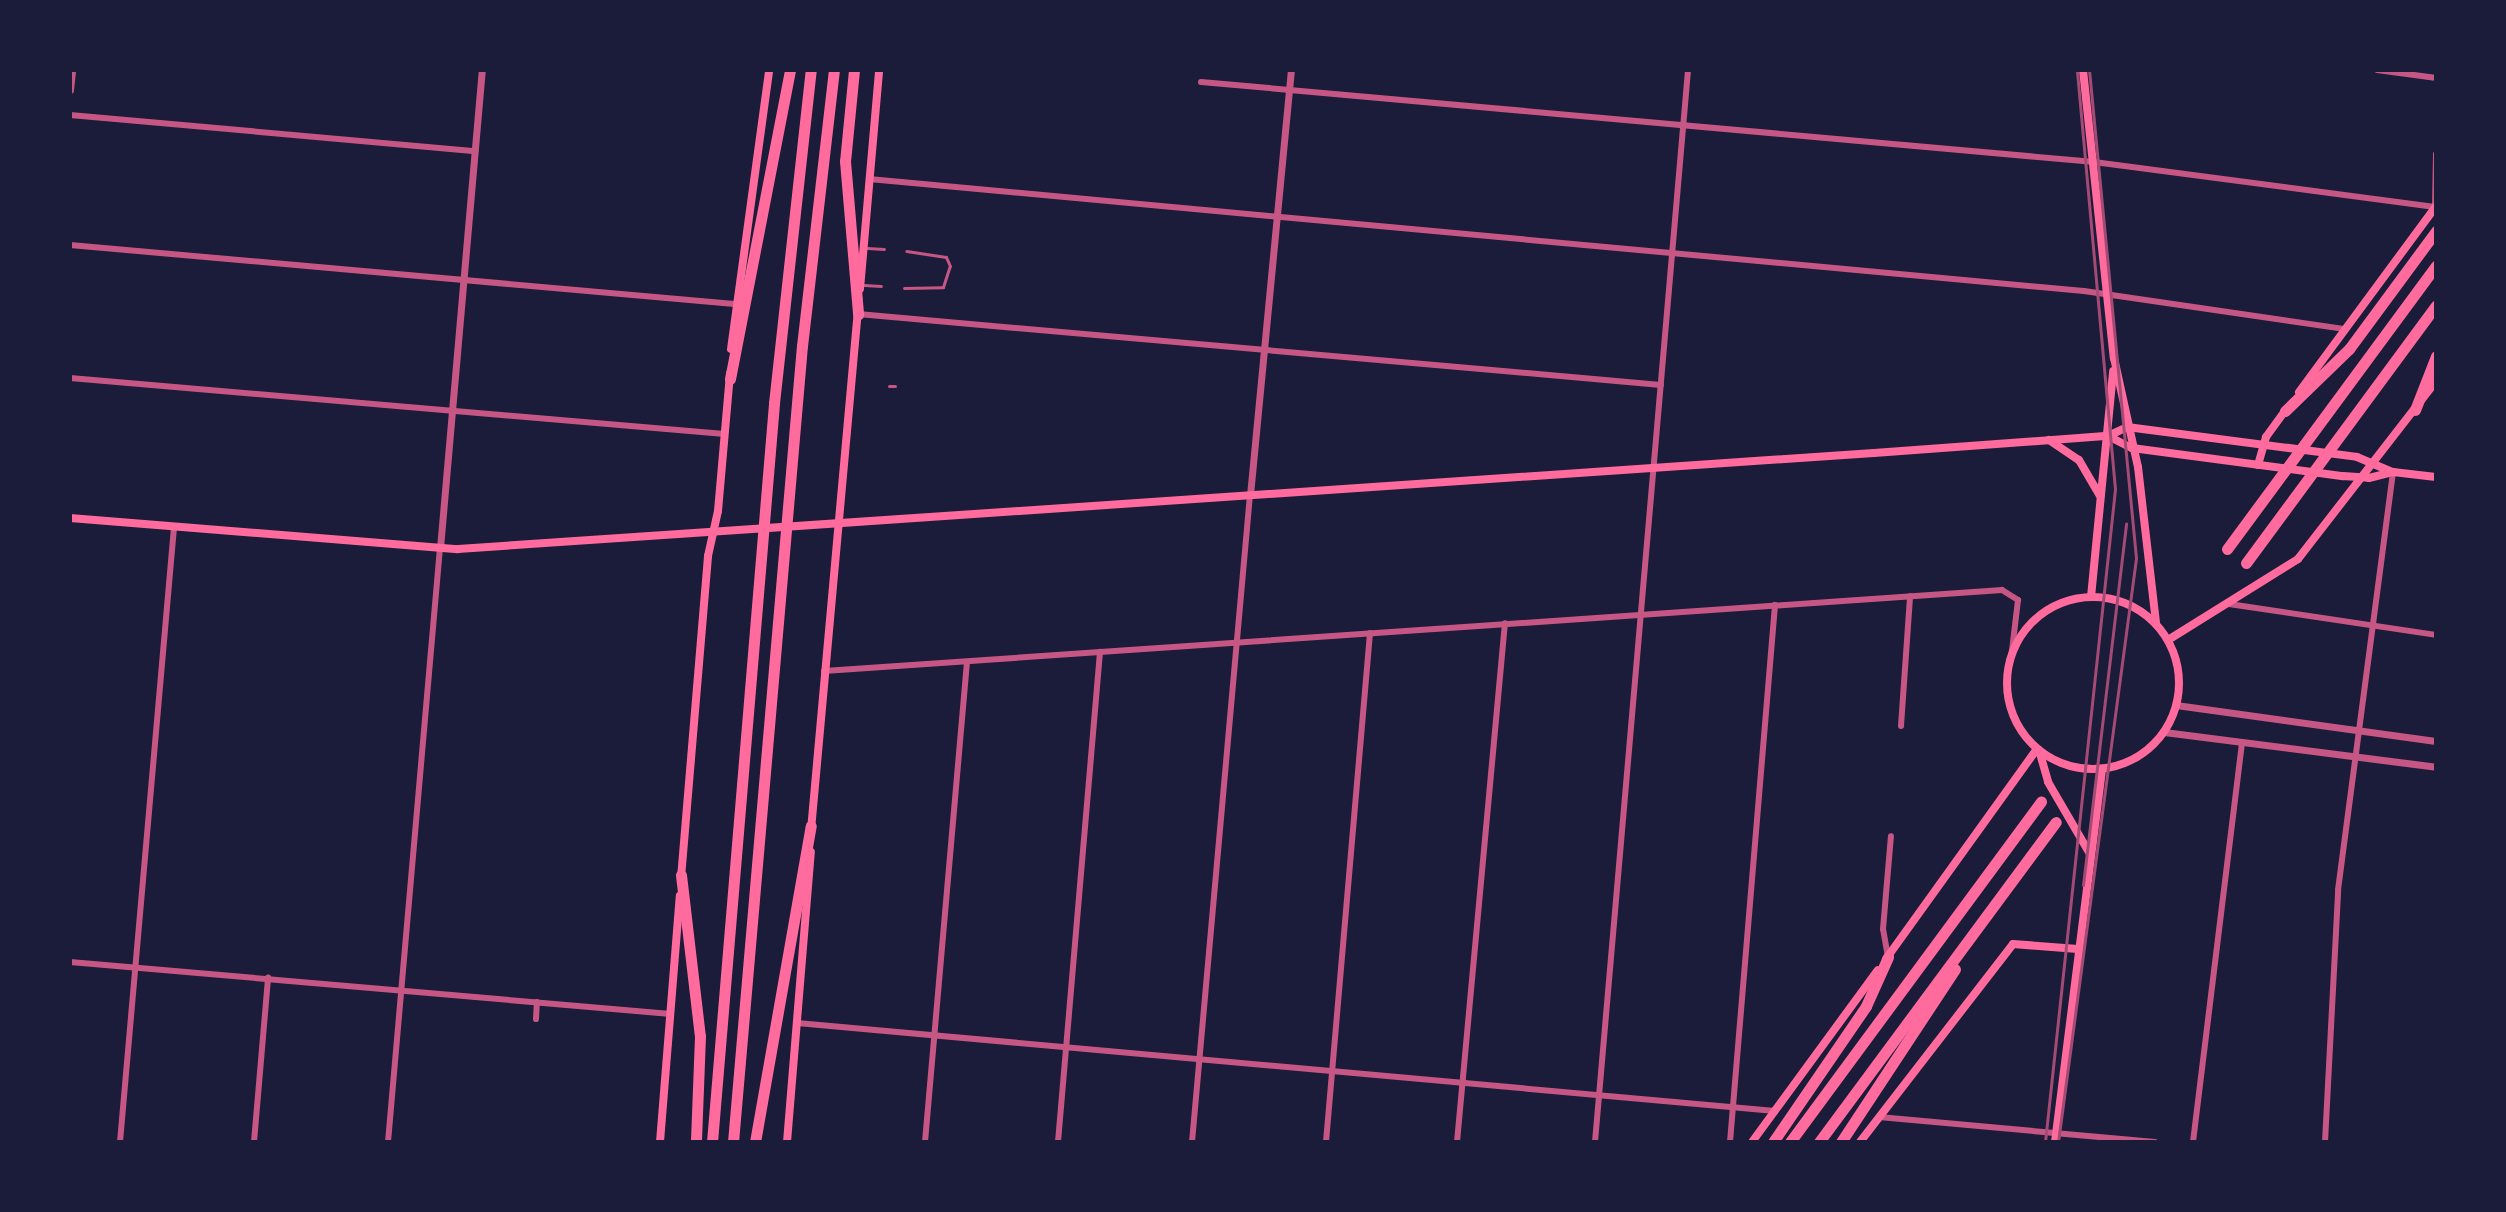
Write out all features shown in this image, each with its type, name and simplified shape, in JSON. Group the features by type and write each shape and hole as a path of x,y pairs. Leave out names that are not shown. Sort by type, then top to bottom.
{"highway":[{"path":"730,379 790,70"},
{"path":"712,1142 774,403 811,70"},
{"path":"733,1142 802,346 834,70"},
{"path":"854,70 845,161 858,314"},
{"path":"2285,411 2349,349 2436,231"},
{"path":"2227,549 2436,266"},
{"path":"2246,563 2436,305"},
{"path":"2415,410 2436,356"},
{"path":"1790,1142 2041,801"},
{"path":"1819,1142 2056,822"},
{"path":"755,1142 811,826"},
{"path":"681,875 700,1036 696,1142"},
{"path":"1841,1142 2011,882"},
{"path":"1773,1142 1866,1006 1888,957"}],"main road":[{"path":"660,1142 681,875 730,379 734,304 769,70"},
{"path":"787,1142 836,523 879,70"},
{"path":"2083,70 2114,358 2132,448 2156,623"},
{"path":"2258,465 2263,444 2285,411 2436,206"},
{"path":"2091,597 2114,358"},
{"path":"2168,640 2298,559 2364,478 2436,381"},
{"path":"70,518 440,548 732,531 2108,436 2127,427 2341,454 2376,462 2393,472"},
{"path":"2108,436 2132,448 2326,474 2364,478 2393,472 2436,477"},
{"path":"2048,440 2079,460 2100,496"},
{"path":"2038,749 2072,766 2102,769 2138,756 2164,732 2176,705 2179,672 2168,640 2156,623 2125,602 2091,597 2064,602 2042,614 2023,634 2011,659 2011,709 2038,749 2048,782 2090,855"},
{"path":"1752,1142 2038,749"},
{"path":"2056,1137 2102,769"},
{"path":"1860,1142 2013,944 2078,949"}],"street":[{"path":"70,90 72,70"},
{"path":"388,1142 482,70"},
{"path":"1192,1142 1235,643 1279,219 1291,70"},
{"path":"1595,1142 1688,70"},
{"path":"2377,70 2436,78"},
{"path":"1201,82 2094,162 2436,206 2436,154"},
{"path":"70,115 475,151"},
{"path":"869,179 2107,297 2345,329"},
{"path":"70,245 734,304"},
{"path":"858,314 1661,385"},
{"path":"70,378 725,434"},
{"path":"2325,1142 2335,922 2352,756 2393,472"},
{"path":"120,1142 174,527"},
{"path":"824,671 2010,591 2018,605 2011,659"},
{"path":"1901,726 1910,596"},
{"path":"2229,604 2436,635"},
{"path":"1730,1142 1775,605"},
{"path":"1457,1142 1505,623"},
{"path":"1326,1142 1370,633"},
{"path":"1058,1142 1100,652"},
{"path":"925,1142 967,662"},
{"path":"2176,705 2436,741"},
{"path":"2164,732 2436,767"},
{"path":"2193,1142 2242,742"},
{"path":"1888,957 1883,929 1891,836"},
{"path":"70,962 671,1014"},
{"path":"254,1142 268,978"},
{"path":"536,1019 537,1002"},
{"path":"797,1023 1775,1111"},
{"path":"1879,1117 2056,1137 2155,1142"}],"lane":[{"path":"864,248 884,249"},
{"path":"904,288 943,287 950,266 946,257 906,251"},
{"path":"860,285 881,286"},
{"path":"889,386 895,386"}],"railway":[{"path":"2045,1142 2115,489 2077,70"},
{"path":"2058,1142 2136,558 2089,70"},
{"path":"2083,885 2126,524"}]}
